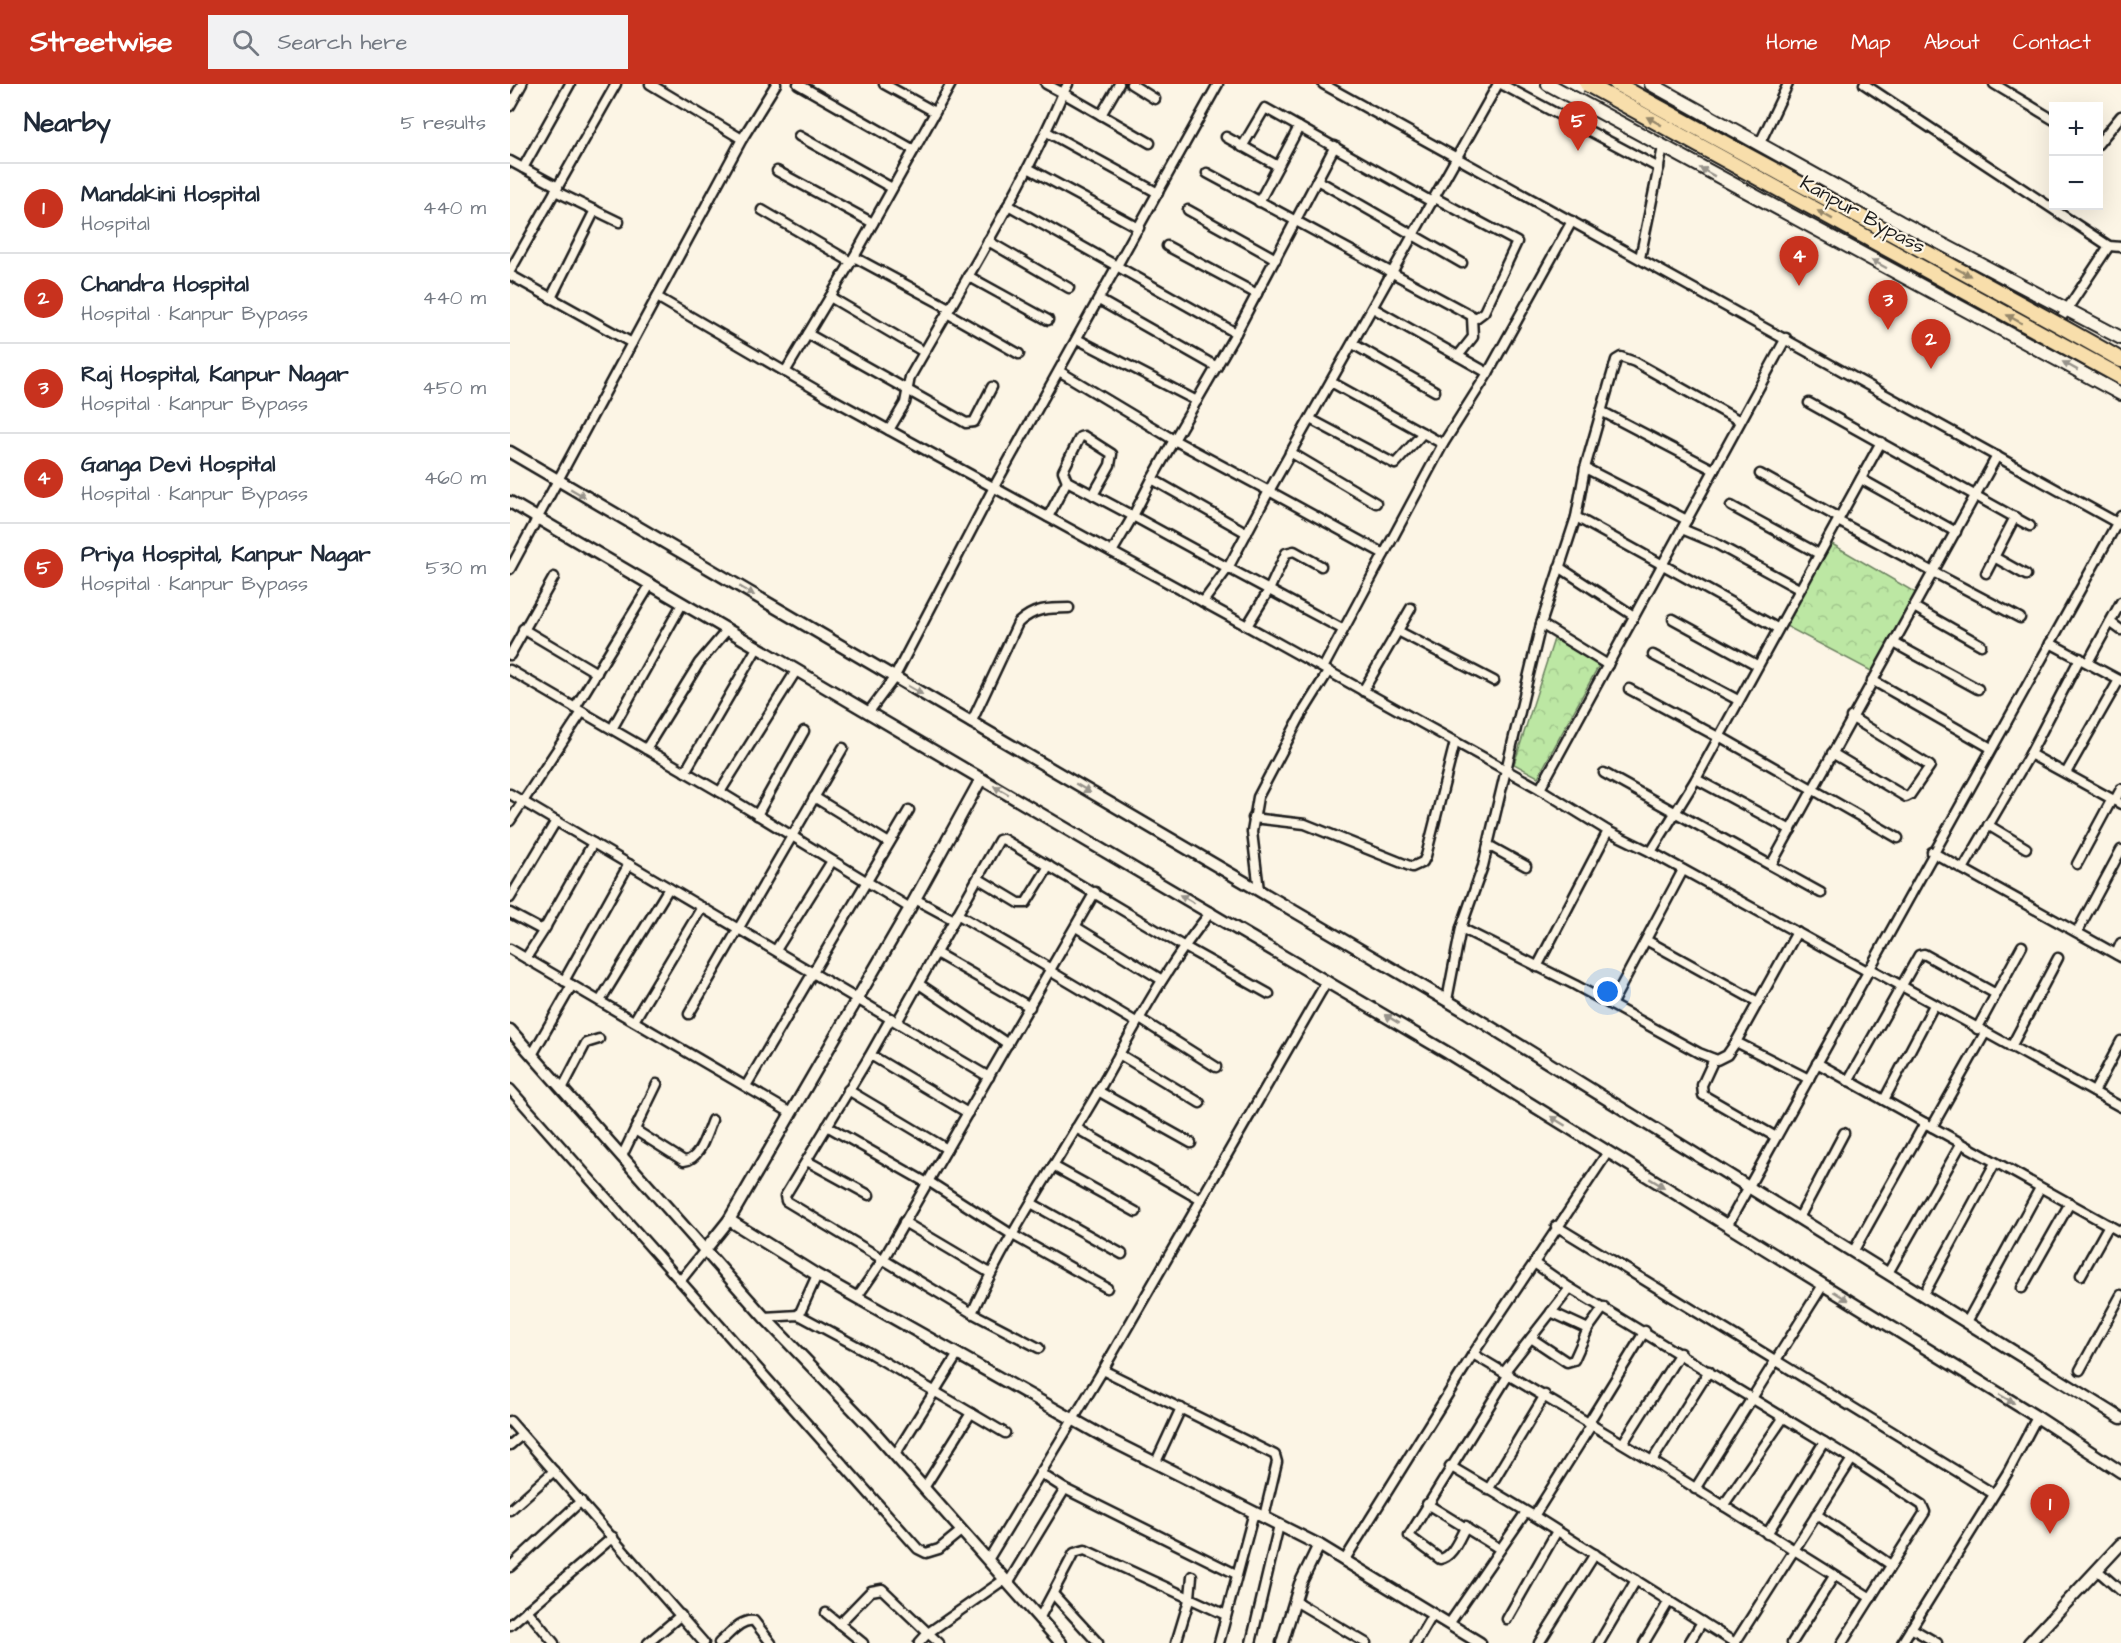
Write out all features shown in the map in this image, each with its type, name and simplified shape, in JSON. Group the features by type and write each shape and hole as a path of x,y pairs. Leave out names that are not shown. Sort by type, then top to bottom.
{"highway":[{"name":"Kanpur Bypass","path":"1587,84 2121,377"},
{"name":"Kanpur Bypass","path":"1617,84 1822,198 2003,293 2121,360"}],"main road":[{"path":"1548,84 2121,394"},
{"path":"1654,85 1759,145 2121,338"}],"street":[{"path":"510,106 522,84"},
{"path":"523,168 570,84"},
{"path":"616,84 510,273 632,343"},
{"path":"650,84 742,139"},
{"path":"510,569 742,139 776,84"},
{"path":"798,84 914,150"},
{"path":"884,84 935,112"},
{"path":"785,372 873,223 951,84"},
{"path":"1047,84 1150,142"},
{"path":"890,430 905,403 910,377 1028,168 1068,84"},
{"path":"1101,115 1119,84"},
{"path":"1131,84 1155,99"},
{"path":"868,712 894,678 994,488 1218,84"},
{"path":"1323,84 1786,338 1907,408 2120,521 1932,852 1727,1226"},
{"path":"1203,602 1228,568 1290,452 1499,84 1659,168"},
{"path":"1759,145 1788,84"},
{"path":"1864,84 2109,246 2121,247"},
{"path":"1994,84 2049,117"},
{"path":"1207,172 1472,317 1476,318 1484,312 1517,242 1433,200 1265,108 1242,147"},
{"path":"2103,138 2121,116"},
{"path":"1259,202 1299,127"},
{"path":"1047,132 1158,193"},
{"path":"799,136 892,188"},
{"path":"1226,137 1278,166"},
{"path":"1112,552 1236,333 1335,146"},
{"path":"1640,258 1663,147"},
{"path":"510,161 556,189 619,222"},
{"path":"1028,168 1138,228"},
{"path":"777,171 873,223"},
{"path":"1317,180 1462,263"},
{"path":"1008,205 1236,333"},
{"path":"551,298 595,210"},
{"path":"762,210 948,311 1019,354"},
{"path":"1188,210 1276,259"},
{"path":"1259,890 1252,832 1258,797 1326,670 1342,628 1443,444 1488,373 1572,220"},
{"path":"988,241 1069,288"},
{"path":"1167,246 1257,294"},
{"path":"2040,350 2109,246"},
{"path":"968,276 1048,320"},
{"path":"657,297 785,372 1540,789 1608,831 1651,852 2121,1107"},
{"path":"830,297 924,352"},
{"path":"1098,300 1217,367"},
{"path":"1373,308 1488,373"},
{"path":"1458,356 1473,337 1472,317"},
{"path":"808,334 970,424 992,387"},
{"path":"1540,789 1786,338"},
{"path":"1077,339 1197,401"},
{"path":"1353,344 1435,391"},
{"path":"1447,1000 1461,928 1488,845 1541,624 1576,516 1585,468 1616,360 1621,357 1740,421"},
{"path":"1059,371 1174,440 1384,554"},
{"path":"1331,382 1443,444"},
{"path":"1809,403 2030,526"},
{"path":"1601,411 1714,470"},
{"path":"1310,419 1395,464 1423,432"},
{"path":"1093,495 1110,465 1112,454 1084,436 1078,439 1063,471 1067,481 1269,590 1342,628"},
{"path":"1651,852 1696,779 1756,665 1881,442"},
{"path":"510,452 1447,1000 1853,1252 1968,1320 2070,1388 2121,1418"},
{"path":"1290,452 1376,503"},
{"path":"1771,865 1851,717 1998,456"},
{"path":"1585,468 1687,520"},
{"path":"1760,474 1839,520 2020,618"},
{"path":"1152,479 1247,533"},
{"path":"1861,479 1956,532"},
{"path":"1048,517 1067,481"},
{"path":"510,502 1327,981 2037,1417 2121,1472"},
{"path":"1731,506 1819,554"},
{"path":"1576,516 1777,628"},
{"path":"1986,573 2015,517"},
{"path":"1682,529 1713,542 1799,589"},
{"path":"1247,626 1289,551 1294,551 1321,566"},
{"path":"1994,557 2026,575"},
{"path":"1560,567 1634,616"},
{"path":"510,655 554,577"},
{"path":"510,821 579,710 597,673 650,585"},
{"path":"2088,662 2121,602"},
{"path":"612,729 682,604"},
{"path":"1914,607 1981,645"},
{"path":"971,723 1018,623 1028,614 1043,608 1069,608"},
{"path":"1363,691 1411,609"},
{"path":"1673,619 1756,665"},
{"path":"2110,622 2121,630"},
{"path":"1541,624 1608,665"},
{"path":"523,629 597,673"},
{"path":"646,749 699,663 727,630"},
{"path":"1398,631 1494,681"},
{"path":"1894,642 1978,689"},
{"path":"2050,642 2120,680 2066,774"},
{"path":"685,772 757,648"},
{"path":"1653,655 1738,700"},
{"path":"1963,869 2030,754 2080,658"},
{"path":"510,670 720,792 866,882 912,904 955,917 1051,970 1216,1067"},
{"path":"720,792 796,671"},
{"path":"1872,680 1991,748"},
{"path":"1629,689 1718,736 1898,838"},
{"path":"1832,753 1906,797 1910,795 1929,765 1851,717"},
{"path":"757,815 804,732"},
{"path":"1253,819 1305,824 1412,867 1418,866 1426,856 1455,742"},
{"path":"689,1014 790,835 843,748"},
{"path":"2030,754 2116,801"},
{"path":"1604,773 1821,893"},
{"path":"681,1280 729,1220 912,904 981,779"},
{"path":"1696,779 1791,830"},
{"path":"2077,864 2121,789"},
{"path":"510,794 989,1077"},
{"path":"814,797 889,843"},
{"path":"746,1086 909,810"},
{"path":"510,898 556,821"},
{"path":"1988,825 2026,848"},
{"path":"1538,967 1608,831"},
{"path":"1039,1348 972,1313 786,1201 785,1196 869,1057 919,984 999,840 1003,838 1183,946 1269,994"},
{"path":"526,958 592,843"},
{"path":"1488,845 1526,866"},
{"path":"2077,932 2121,850"},
{"path":"1932,852 2118,955 2121,943"},
{"path":"776,950 832,861"},
{"path":"532,1055 629,864"},
{"path":"979,879 1019,903 1026,903 1049,866"},
{"path":"1611,1005 1683,870"},
{"path":"600,1001 669,888"},
{"path":"857,1297 884,1258 1095,892"},
{"path":"634,1021 702,907"},
{"path":"972,1313 1011,1234 1098,1091 1138,1020 1183,946 1210,912"},
{"path":"510,913 540,929 546,926"},
{"path":"1076,927 1162,980"},
{"path":"1461,928 1714,1059 1722,1059 1736,1042 1797,932"},
{"path":"1646,940 1758,1002"},
{"path":"1853,1252 1929,1125 1981,1031 1996,994 2022,946"},
{"path":"510,950 791,1113"},
{"path":"936,953 1030,1007"},
{"path":"1848,1081 1919,955 1924,954 1996,994"},
{"path":"2011,1047 2058,958"},
{"path":"988,1560 1103,1370 1327,981"},
{"path":"919,984 1008,1044"},
{"path":"1884,1100 1934,1005"},
{"path":"510,1030 764,1317 895,1455 1061,1643"},
{"path":"562,1089 586,1043 599,1039"},
{"path":"2094,1092 2121,1041"},
{"path":"1736,1042 1809,1079"},
{"path":"1119,1054 1200,1103"},
{"path":"869,1057 874,1057 968,1113"},
{"path":"1714,1059 1702,1085 1703,1095 1776,1137"},
{"path":"1817,1063 2121,1232"},
{"path":"622,1154 657,1084"},
{"path":"510,1089 918,1549 926,1553 939,1549 961,1531"},
{"path":"849,1090 947,1149"},
{"path":"1098,1091 1191,1143"},
{"path":"635,1130 684,1161 690,1161 696,1155 712,1120"},
{"path":"827,1126 928,1182 1011,1234 1107,1288"},
{"path":"1076,1128 1201,1200"},
{"path":"1799,1218 1844,1133"},
{"path":"1888,1273 1961,1143"},
{"path":"1344,1561 1473,1354 1556,1226 1608,1152"},
{"path":"807,1161 869,1196"},
{"path":"1924,1294 1995,1163"},
{"path":"1053,1166 1136,1212"},
{"path":"1968,1320 2040,1188"},
{"path":"1031,1203 1122,1254"},
{"path":"2022,1288 2070,1203"},
{"path":"729,1220 817,1275 1072,1419 1319,1545 1480,1643"},
{"path":"904,1222 990,1273"},
{"path":"2081,1275 2109,1225"},
{"path":"1556,1226 1994,1494"},
{"path":"1534,1263 1570,1288 1645,1331 1923,1505 1924,1512 1842,1643"},
{"path":"799,1315 817,1275"},
{"path":"1695,1489 1823,1285"},
{"path":"1466,1526 1449,1556 1440,1559 1409,1536 1507,1372 1570,1288"},
{"path":"2080,1370 2121,1296"},
{"path":"1531,1338 1571,1362 1588,1329 1604,1307"},
{"path":"1551,1312 1588,1329"},
{"path":"764,1317 799,1315 1005,1433"},
{"path":"1449,1624 1500,1549 1530,1514 1590,1423 1645,1331"},
{"path":"1623,1443 1680,1353"},
{"path":"895,1455 958,1354"},
{"path":"1473,1354 1545,1395 1871,1598"},
{"path":"1103,1370 1275,1455 1277,1462 1264,1517"},
{"path":"1652,1461 1709,1371"},
{"path":"1488,1490 1545,1395"},
{"path":"1156,1462 1182,1408"},
{"path":"924,1488 970,1413"},
{"path":"1723,1506 1784,1417"},
{"path":"1902,1643 1994,1494 2037,1417"},
{"path":"510,1421 704,1643"},
{"path":"510,1445 522,1434"},
{"path":"1767,1534 1824,1442"},
{"path":"1450,1466 1735,1643 1852,1459"},
{"path":"510,1510 554,1471"},
{"path":"1040,1473 1065,1489 1236,1574"},
{"path":"920,1643 928,1633 1006,1581 1065,1489"},
{"path":"510,1567 580,1501"},
{"path":"1427,1504 1500,1549"},
{"path":"1219,1643 1254,1512"},
{"path":"1816,1514 1891,1566"},
{"path":"1251,1643 1279,1525"},
{"path":"1507,1619 1557,1531"},
{"path":"510,1625 613,1537"},
{"path":"2029,1643 2121,1544"},
{"path":"1282,1643 1295,1601 1319,1545"},
{"path":"1040,1619 1074,1552 1085,1550 1226,1615"},
{"path":"1539,1643 1595,1554"},
{"path":"2097,1570 2121,1591"},
{"path":"1176,1643 1190,1597 1192,1576"},
{"path":"1792,1643 1834,1576"},
{"path":"1599,1643 1636,1580"},
{"path":"839,1624 871,1591 882,1589 939,1643"},
{"path":"1054,1594 1098,1643"},
{"path":"1295,1601 1366,1643"},
{"path":"1644,1643 1669,1601"},
{"path":"527,1610 554,1643"},
{"path":"825,1613 863,1643"},
{"path":"1416,1643 1433,1614"},
{"path":"648,1643 681,1616"},
{"path":"719,1643 743,1622 749,1620 754,1621 771,1643"},
{"path":"1689,1643 1702,1622"},
{"path":"1911,1628 1937,1643"}],"green space":[{"path":"1832,544 1916,593 1873,672 1784,625"},
{"path":"1555,636 1599,665 1538,777 1514,764"}],"place":[{"name":"Priya Hospital, Kanpur Nagar","path":"1578,151"},
{"name":"Ganga Devi Hospital","path":"1799,286"},
{"name":"Raj Hospital, Kanpur Nagar","path":"1888,330"},
{"name":"Chandra Hospital","path":"1931,369"},
{"name":"Mandakini Hospital","path":"2050,1534"}]}
